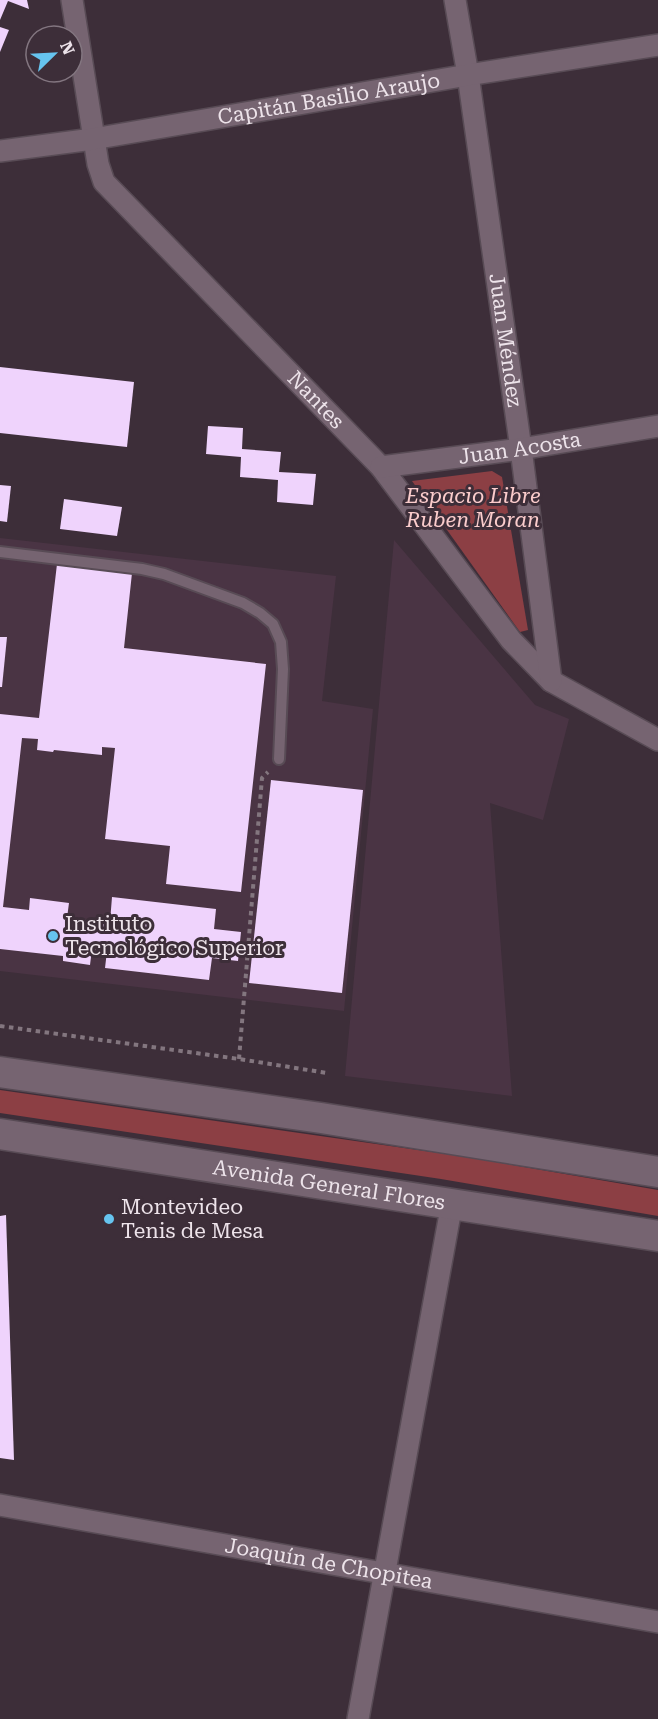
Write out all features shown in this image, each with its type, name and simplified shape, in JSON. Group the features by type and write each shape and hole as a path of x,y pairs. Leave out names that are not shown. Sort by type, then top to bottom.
{"main road":[{"path":"0,1072 309,1117 658,1172"},
{"name":"Avenida General Flores","path":"0,1134 658,1236"}],"street":[{"name":"Nantes","path":"72,0 93,139 104,182 381,467 511,640 551,681 658,740"},
{"name":"Juan Méndez","path":"455,0 468,75 521,449 551,681"},
{"name":"Capitán Basilio Araujo","path":"0,151 93,139 658,45"},
{"name":"Juan Acosta","path":"381,467 521,449 658,426"},
{"path":"358,1719 452,1203"},
{"name":"Joaquín de Chopitea","path":"0,1505 658,1622"}],"lane":[{"path":"0,552 142,569 164,574 243,603 260,613 273,624 281,642 283,669 279,759"}],"path":[{"path":"239,1059 262,778 279,759"},
{"path":"0,1026 327,1073"}],"shaded area":[{"path":"0,538 336,576 322,701 373,709 344,1011 0,971"},
{"path":"394,540 535,705 569,719 543,820 490,803 512,1096 345,1076"}],"green space":[{"name":"Espacio Libre Ruben Moran","path":"492,471 502,477 528,630 520,632 412,481"},
{"path":"0,1090 460,1156 658,1190 658,1216 441,1179 0,1113"}],"building":[{"path":"0,0 27,0 29,9 8,1 0,20"},
{"path":"0,27 9,30 0,52"},
{"path":"0,367 134,382 127,447 0,433"},
{"path":"208,426 243,428 242,449 281,452 279,472 316,474 313,505 277,502 278,480 240,477 241,457 206,454"},
{"path":"0,485 11,486 7,522 0,521"},
{"path":"64,499 122,507 117,536 60,529"},
{"path":"57,564 132,573 124,648 266,664 241,892 166,884 170,846 105,839 115,748 102,747 102,755 54,750 53,752 37,750 38,739 22,738 3,907 29,910 30,898 69,903 67,918 110,922 112,897 216,909 214,929 241,932 238,961 212,958 209,980 105,968 107,951 92,949 90,965 63,961 63,956 0,949 0,714 39,718"},
{"path":"0,637 7,637 2,687 0,687"},
{"path":"271,780 363,790 342,993 249,983"},
{"path":"6,1215 14,1460 0,1458 0,1216"}],"place":[{"name":"Instituto Tecnológico Superior","path":"53,936"},
{"name":"Montevideo Tenis de Mesa","path":"109,1219"}]}
